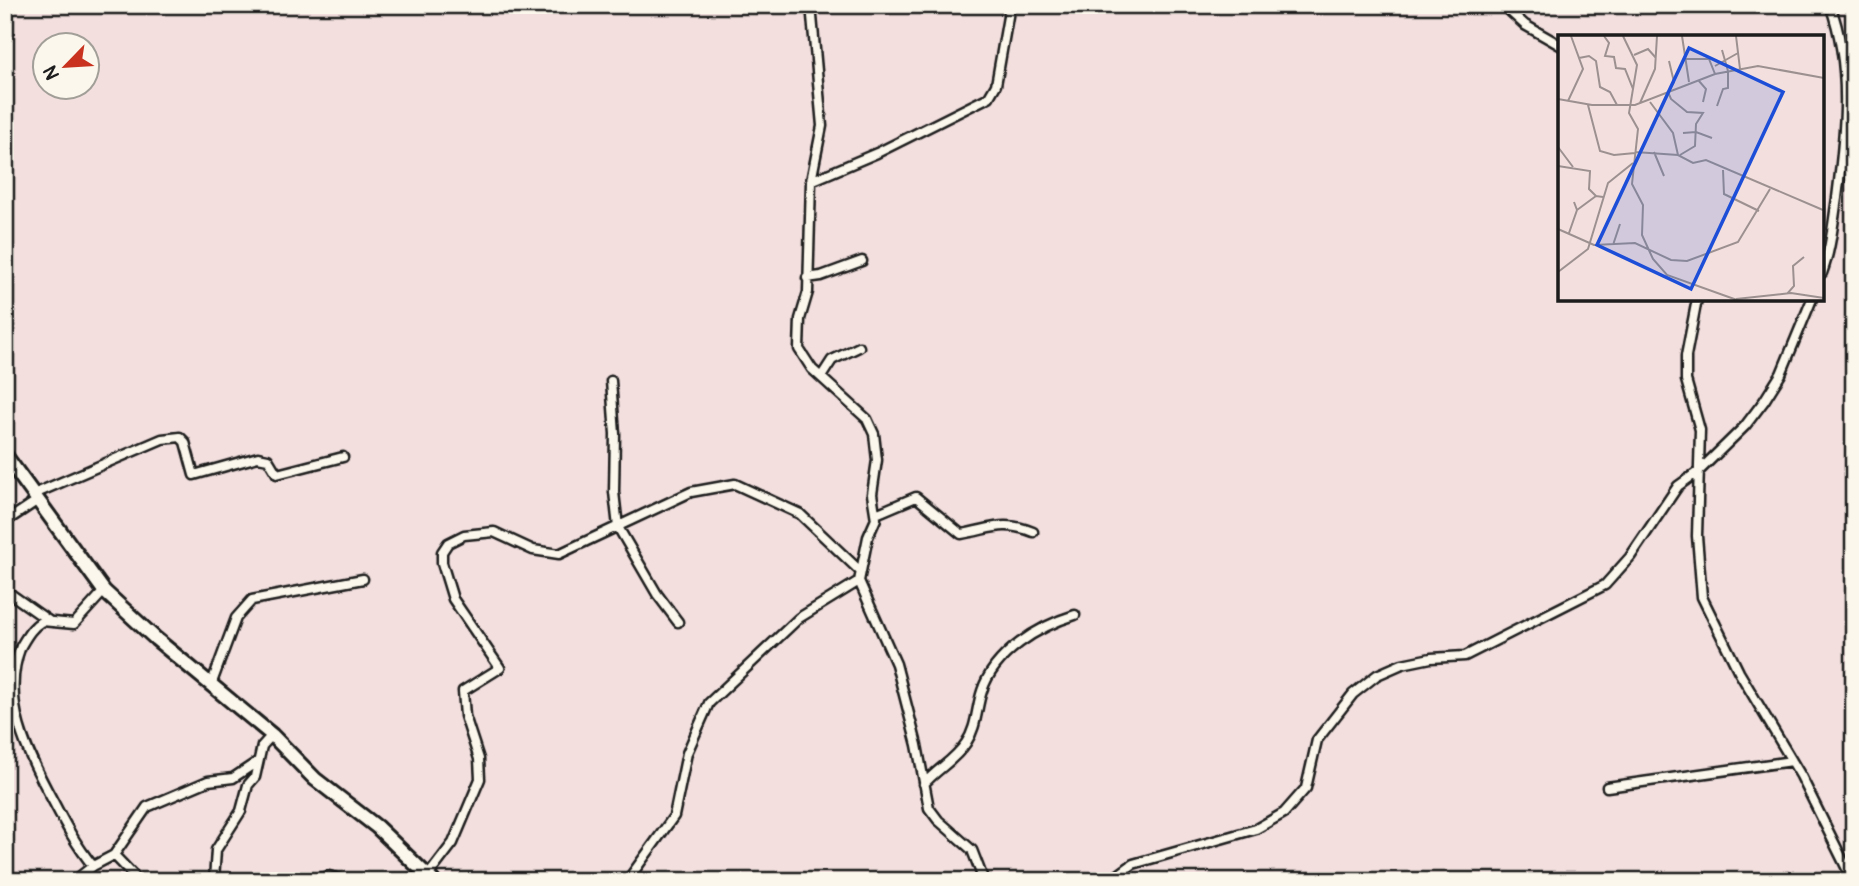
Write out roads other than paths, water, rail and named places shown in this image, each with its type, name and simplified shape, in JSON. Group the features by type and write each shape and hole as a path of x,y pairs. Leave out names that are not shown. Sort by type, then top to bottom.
{"main road":[{"path":"5,455 104,591 272,735 315,779 377,827 428,879"}],"street":[{"path":"811,5 821,131 811,181 807,292 800,319 799,349 807,363 857,407 874,434 877,460 872,494 876,514 859,570 859,581 896,664 918,745 929,808 976,855 984,881"},
{"path":"811,181 877,153 989,97 996,85 1010,5"},
{"path":"1503,5 1525,25 1558,45"},
{"path":"1824,265 1832,235 1845,120 1838,28 1830,5"},
{"path":"1843,69 1854,66"},
{"path":"807,278 821,276 862,261"},
{"path":"1696,301 1686,356 1686,380 1700,430 1697,536 1702,597 1739,672 1792,761 1853,881"},
{"path":"1110,881 1133,864 1256,829 1284,813 1306,788 1317,740 1353,694 1377,675 1411,662 1465,656 1605,585 1630,557 1678,486 1699,471 1745,426 1764,401 1781,374 1811,301"},
{"path":"821,377 832,360 859,347"},
{"path":"611,381 618,527 657,594 678,622"},
{"path":"5,522 36,497 162,439 180,437 185,442 194,475 258,457 268,459 277,474 343,457"},
{"path":"428,879 453,843 480,779 479,759 465,716 463,691 500,668 453,599 442,563 442,552 448,543 480,532 511,538 533,550 559,554 691,492 736,484 800,514 859,570"},
{"path":"876,514 916,497 961,534 1000,524 1033,532"},
{"path":"211,685 236,618 252,600 363,579"},
{"path":"627,881 674,816 687,753 709,703 799,618 859,581"},
{"path":"5,590 49,621"},
{"path":"5,673 33,628 42,621 74,624 104,591"},
{"path":"924,784 953,759 966,743 975,723 982,690 997,665 1029,636 1046,625 1075,615"},
{"path":"13,659 9,693 13,726 70,834 93,866"},
{"path":"214,880 216,850 241,811 248,785 256,776 262,746 272,735"},
{"path":"1607,787 1792,761"},
{"path":"74,881 93,866 114,855 147,807 208,781 233,778 257,762"},
{"path":"114,855 139,881"},
{"path":"309,881 329,876 364,881"}]}
